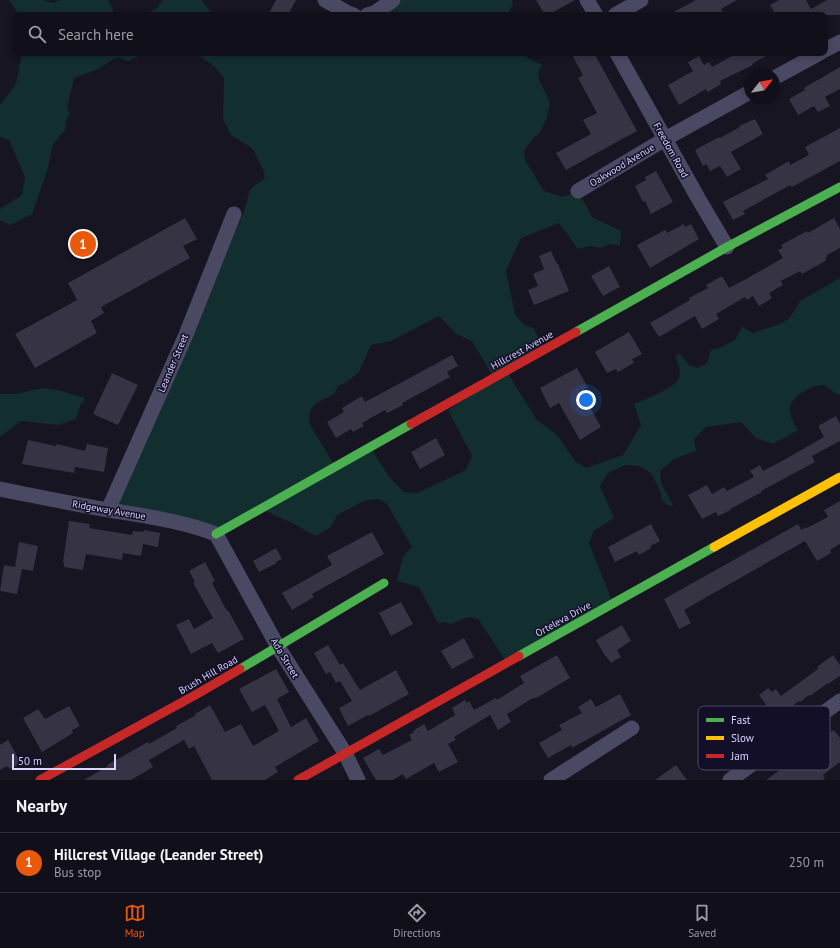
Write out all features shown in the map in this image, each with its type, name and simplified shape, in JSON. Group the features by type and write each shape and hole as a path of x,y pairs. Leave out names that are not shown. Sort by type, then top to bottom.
{"street":[{"path":"325,0 346,12"},
{"path":"376,12 393,0"},
{"path":"588,0 594,12"},
{"path":"620,12 641,0"},
{"path":"828,48 840,42"},
{"name":"Freedom Road","path":"619,56 727,247"},
{"path":"780,75 814,56"},
{"name":"Oakwood Avenue","path":"578,191 665,138 744,95"},
{"name":"Hillcrest Avenue","path":"216,534 727,247 840,186"},
{"name":"Leander Street","path":"108,510 185,337 234,214"},
{"name":"Orteleva Drive","path":"298,780 840,477"},
{"name":"Ridgeway Avenue","path":"0,490 140,515 199,528 216,534"},
{"name":"Ada Street","path":"216,534 278,647 345,754 358,780"},
{"name":"Brush Hill Road","path":"40,780 197,694 384,583"},
{"path":"830,708 840,701"},
{"path":"551,780 632,728"},
{"path":"730,780 744,770"}],"green space":[{"path":"9,0 43,0 54,3 60,0 108,0 114,12 17,12"},
{"path":"163,0 202,0 211,12 150,12 157,8"},
{"path":"393,0 512,0 513,4 509,12 372,12"},
{"path":"21,56 140,56 128,61 117,57 96,70 74,78 67,108 70,115 67,118 65,130 53,144 47,171 32,214 10,225 0,220 0,209 22,195 25,177 9,140 0,137 0,105 16,84"},
{"path":"197,56 526,56 527,58 542,65 538,73 539,80 550,104 546,120 539,134 534,137 524,151 525,160 544,191 563,197 578,191 592,217 621,231 620,246 610,244 601,248 589,246 578,249 559,223 521,238 506,271 515,314 524,325 533,328 547,350 509,375 536,419 557,435 575,461 586,468 623,455 641,425 634,404 659,393 676,382 679,378 680,372 675,357 679,353 689,365 698,368 707,363 711,350 719,348 735,340 742,327 753,333 777,325 789,319 800,301 840,278 840,394 836,394 826,386 822,385 811,388 800,394 790,407 793,422 798,430 773,444 756,438 741,422 706,427 694,439 696,451 674,459 660,471 661,483 673,505 669,506 662,500 661,493 652,474 639,466 625,465 608,473 600,486 614,518 594,531 589,543 613,603 506,661 478,619 468,617 452,624 444,622 438,623 419,587 397,581 403,556 412,547 387,504 379,499 366,500 337,515 331,527 316,536 264,510 219,534 113,505 244,212 250,189 265,178 263,169 253,149 231,135 223,119 224,78 215,67","holes":["439,316 456,334 472,341 495,380 448,410 472,456 466,470 417,493 404,492 390,478 372,450 336,468 309,423 310,411 315,404 334,394 338,386 347,382 359,372 371,345 391,341"]},
{"path":"44,388 58,390 85,398 83,403 81,403 76,419 58,425 21,421 0,437 0,394 15,394"}],"building":[{"path":"276,0 296,0 290,12 270,12"},
{"path":"536,0 575,0 553,12 543,12"},
{"path":"696,0 737,0 721,9 723,12 674,12"},
{"path":"779,0 806,0 811,9 827,0 840,0 840,15 828,15 828,12 774,12 770,5"},
{"path":"573,56 596,56 637,131 566,170 556,153 591,134 583,120 597,113 578,78 583,75"},
{"path":"699,56 704,65 709,62 712,67 732,56 766,56 752,64 753,65 744,68 720,81 721,84 708,92 706,89 679,105 668,85 693,71 688,62"},
{"path":"840,67 840,89 825,97 830,106 818,112 814,106 798,115 789,99 805,90 804,88"},
{"path":"755,119 763,134 731,152 741,169 727,177 720,166 710,171 706,164 703,166 695,150"},
{"path":"840,128 840,161 792,187 790,185 743,211 745,214 733,220 723,202 768,179 765,175 789,161 790,165 809,155 805,147"},
{"path":"656,171 673,202 651,214 645,201 643,202 635,186 646,180 645,177"},
{"path":"185,218 197,239 183,246 190,258 101,307 104,313 91,321 97,333 35,368 15,334 77,300 68,283"},
{"path":"834,218 840,229 840,248 827,255 828,256 825,258 827,260 802,274 800,271 781,281 783,285 769,293 772,298 759,306 753,296 747,300 745,297 716,314 719,319 702,329 695,316 659,337 650,323 690,300 689,298 708,288 706,285 722,276 729,288 748,278 783,258 778,250 783,248 781,245 807,231 808,233"},
{"path":"684,224 685,227 691,224 699,239 650,268 637,245 665,230 667,233"},
{"path":"551,251 569,291 534,305 528,290 538,286 533,274 544,269 539,256"},
{"path":"609,266 620,287 603,296 591,276"},
{"path":"629,332 642,354 632,359 634,363 618,372 616,369 607,373 595,352"},
{"path":"452,355 458,366 447,372 450,377 402,403 403,405 387,413 385,410 362,423 364,426 353,432 351,429 336,438 327,422 344,412 342,408 362,396 365,402"},
{"path":"577,368 588,388 581,391 601,427 580,440 559,403 550,408 540,388"},
{"path":"112,373 138,385 118,425 93,414"},
{"path":"836,416 840,424 840,441 812,456 815,462 761,491 762,492 730,509 731,510 718,516 716,512 702,519 688,495 707,485 712,494 724,487 727,491 754,477 750,471 760,465 763,471 824,437 818,426"},
{"path":"436,438 445,455 420,469 411,452"},
{"path":"28,440 56,446 57,444 85,451 87,444 108,448 104,472 75,467 74,473 22,464"},
{"path":"840,501 840,544 830,550 831,553 817,561 805,541 684,610 691,623 679,629 664,599 798,524 801,530 828,517 824,510"},
{"path":"69,521 90,524 89,528 132,535 133,531 143,532 144,530 160,533 158,547 143,544 141,556 123,553 122,560 86,554 83,570 64,567 63,562"},
{"path":"651,524 660,541 650,546 651,548 639,555 637,551 615,562 608,547"},
{"path":"372,532 384,554 312,594 314,597 292,610 282,593 332,565 327,556"},
{"path":"19,542 38,546 33,571 22,569 17,594 0,591 4,565 15,567"},
{"path":"276,548 282,559 259,572 253,561"},
{"path":"205,562 215,581 212,583 244,639 218,653 212,643 191,654 176,625 189,619 194,629 213,618 193,583 195,582 189,571"},
{"path":"401,602 413,624 391,636 379,613"},
{"path":"622,625 631,641 617,650 621,657 611,663 605,656 596,640"},
{"path":"464,638 474,657 452,669 441,651"},
{"path":"328,645 340,665 343,663 360,690 396,670 409,694 348,726 339,708 352,701 340,681 336,683 330,672 326,674 314,653"},
{"path":"557,655 570,678 507,714 511,722 498,730 490,715 454,737 456,740 448,744 458,762 439,772 434,763 406,779 403,774 393,780 376,780 363,758 379,749 383,755 412,740 409,735 424,724 428,731 455,715 452,708 465,700 467,703 469,701 474,710 496,698 497,700 524,683 520,676"},
{"path":"833,655 840,665 840,676 792,706 767,706 759,695 768,688 772,692 776,689 781,696 818,669 817,667"},
{"path":"276,669 289,692 277,699 291,727 306,718 319,741 275,767 278,772 265,780 212,780 194,746 189,749 184,740 149,760 153,767 131,780 84,780 148,742 149,744 177,728 176,726 210,705 225,732 241,724 253,746 279,731 265,705 252,712 239,689"},
{"path":"620,694 631,715 572,748 571,745 548,758 539,743 562,730 559,725 582,713 578,707 591,699 596,707"},
{"path":"69,706 80,726 72,730 73,733 42,752 23,718 38,709 45,719"},
{"path":"834,730 840,738 840,762 830,770 830,733"},
{"path":"8,740 21,763 10,769 7,766 0,770 0,745"},
{"path":"676,765 687,780 655,780"},
{"path":"780,770 830,770 823,775 825,780 766,780"}],"traffic: fast":[{"path":"576,332 727,247 840,187"},
{"path":"216,534 411,424"},
{"path":"519,656 714,547"},
{"path":"240,669 384,583"}],"traffic: slow":[{"path":"714,547 840,477"}],"traffic: jam":[{"path":"411,424 576,332"},
{"path":"298,780 519,656"},
{"path":"40,780 240,669"}],"place":[{"name":"Hillcrest Village (Leander Street)","path":"83,244"}]}
